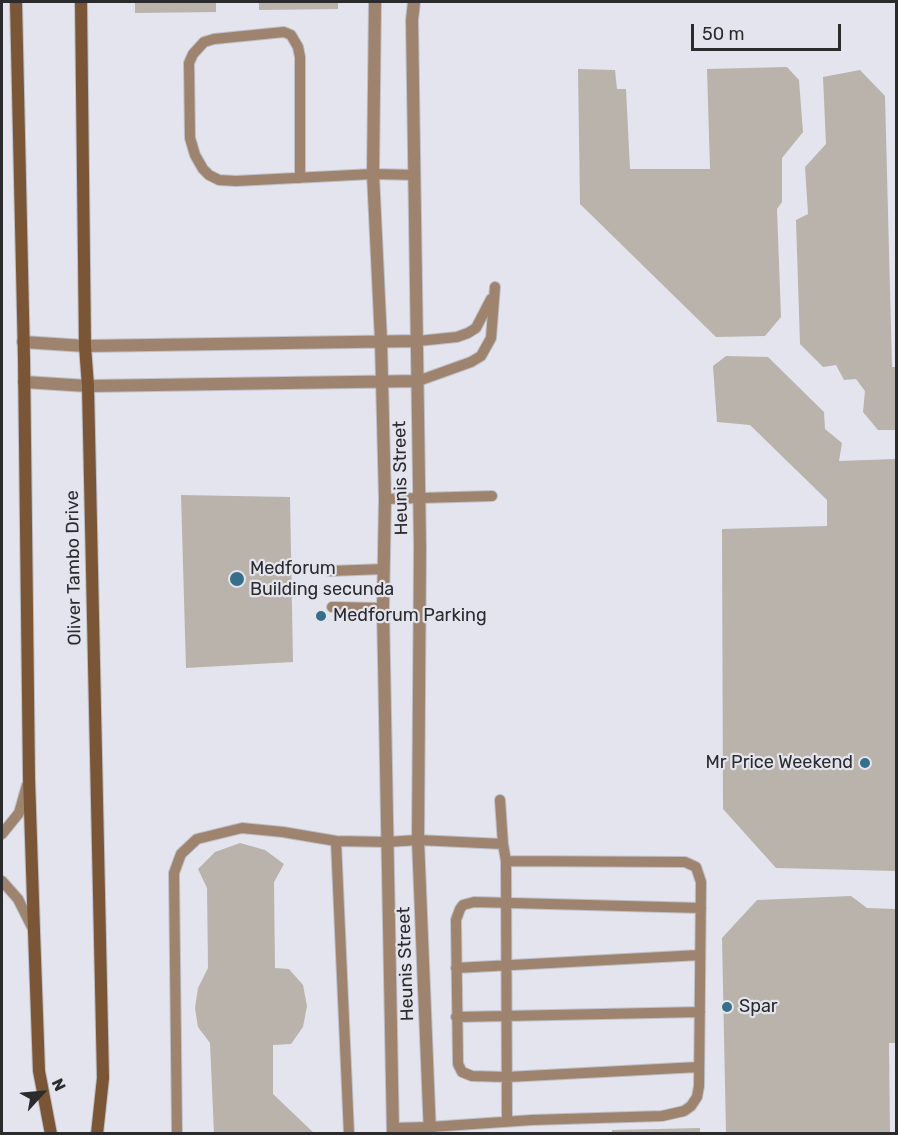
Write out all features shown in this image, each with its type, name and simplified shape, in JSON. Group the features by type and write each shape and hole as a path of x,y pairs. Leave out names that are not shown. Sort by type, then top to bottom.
{"street":[{"path":"16,2 29,778 39,1071 51,1134"},
{"name":"Oliver Tambo Drive","path":"81,2 85,346 88,386 102,1066 97,1134"},
{"path":"375,2 373,174 381,341 385,499 383,608 393,1131"},
{"name":"Heunis Street","path":"414,2 412,20 419,498 418,840 430,1130"},
{"path":"23,342 85,346 418,341"},
{"path":"24,382 88,386 418,381"}],"lane":[{"path":"300,178 300,57 298,47 291,35 285,32 204,42 193,54 189,63 190,138 195,155 209,175 219,180 236,181 300,178 373,174 415,175"},
{"path":"418,341 457,337 476,328 486,311 495,287 491,338 481,356 471,362 418,381"},
{"path":"385,499 492,496"},
{"path":"330,571 384,568"},
{"path":"332,607 383,608"},
{"path":"2,834 19,813 29,778"},
{"path":"500,800 506,861 507,1121"},
{"path":"177,1134 174,873 181,854 197,839 242,828 336,841 418,840 503,844"},
{"path":"336,841 349,1134"},
{"path":"393,1131 430,1130 507,1121 662,1116 674,1114 691,1106 697,1096 701,908 699,873 692,864 685,862 506,861"},
{"path":"2,881 18,899 34,931"},
{"path":"699,1067 507,1077 472,1076 459,1068 456,1017 456,920 463,905 474,902 701,908"},
{"path":"456,968 700,956"},
{"path":"456,1017 700,1012"}],"building":[{"path":"135,2 216,2 216,12 135,13"},
{"path":"259,2 338,2 338,9 259,10"},
{"path":"787,67 799,80 803,132 782,158 782,202 777,209 781,317 765,336 716,337 580,204 578,69 615,70 617,89 626,89 630,169 710,169 707,69"},
{"path":"860,70 885,96 892,367 896,367 896,430 878,430 863,412 865,391 856,379 844,380 836,365 823,367 800,344 796,220 808,214 805,167 826,144 823,77"},
{"path":"726,356 768,357 824,412 825,429 842,443 839,461 896,459 896,871 776,868 723,809 722,529 827,526 827,500 750,425 717,422 713,366"},
{"name":"Medforum Building secunda","path":"181,495 290,497 293,662 186,668"},
{"path":"240,843 265,850 284,864 274,882 275,968 289,969 303,985 307,1006 303,1027 291,1044 273,1045 273,1094 315,1134 214,1134 210,1043 198,1027 195,1008 198,988 208,968 207,888 198,869 215,852"},
{"path":"851,896 867,908 896,909 896,1043 889,1043 890,1134 726,1134 722,938 757,900"},
{"path":"700,1128 700,1134 612,1134 612,1130"}],"place":[{"name":"Medforum Building secunda","path":"237,579"},
{"name":"Medforum Parking","path":"321,616"},
{"name":"Mr Price Weekend","path":"865,763"},
{"name":"Spar","path":"727,1007"}]}
